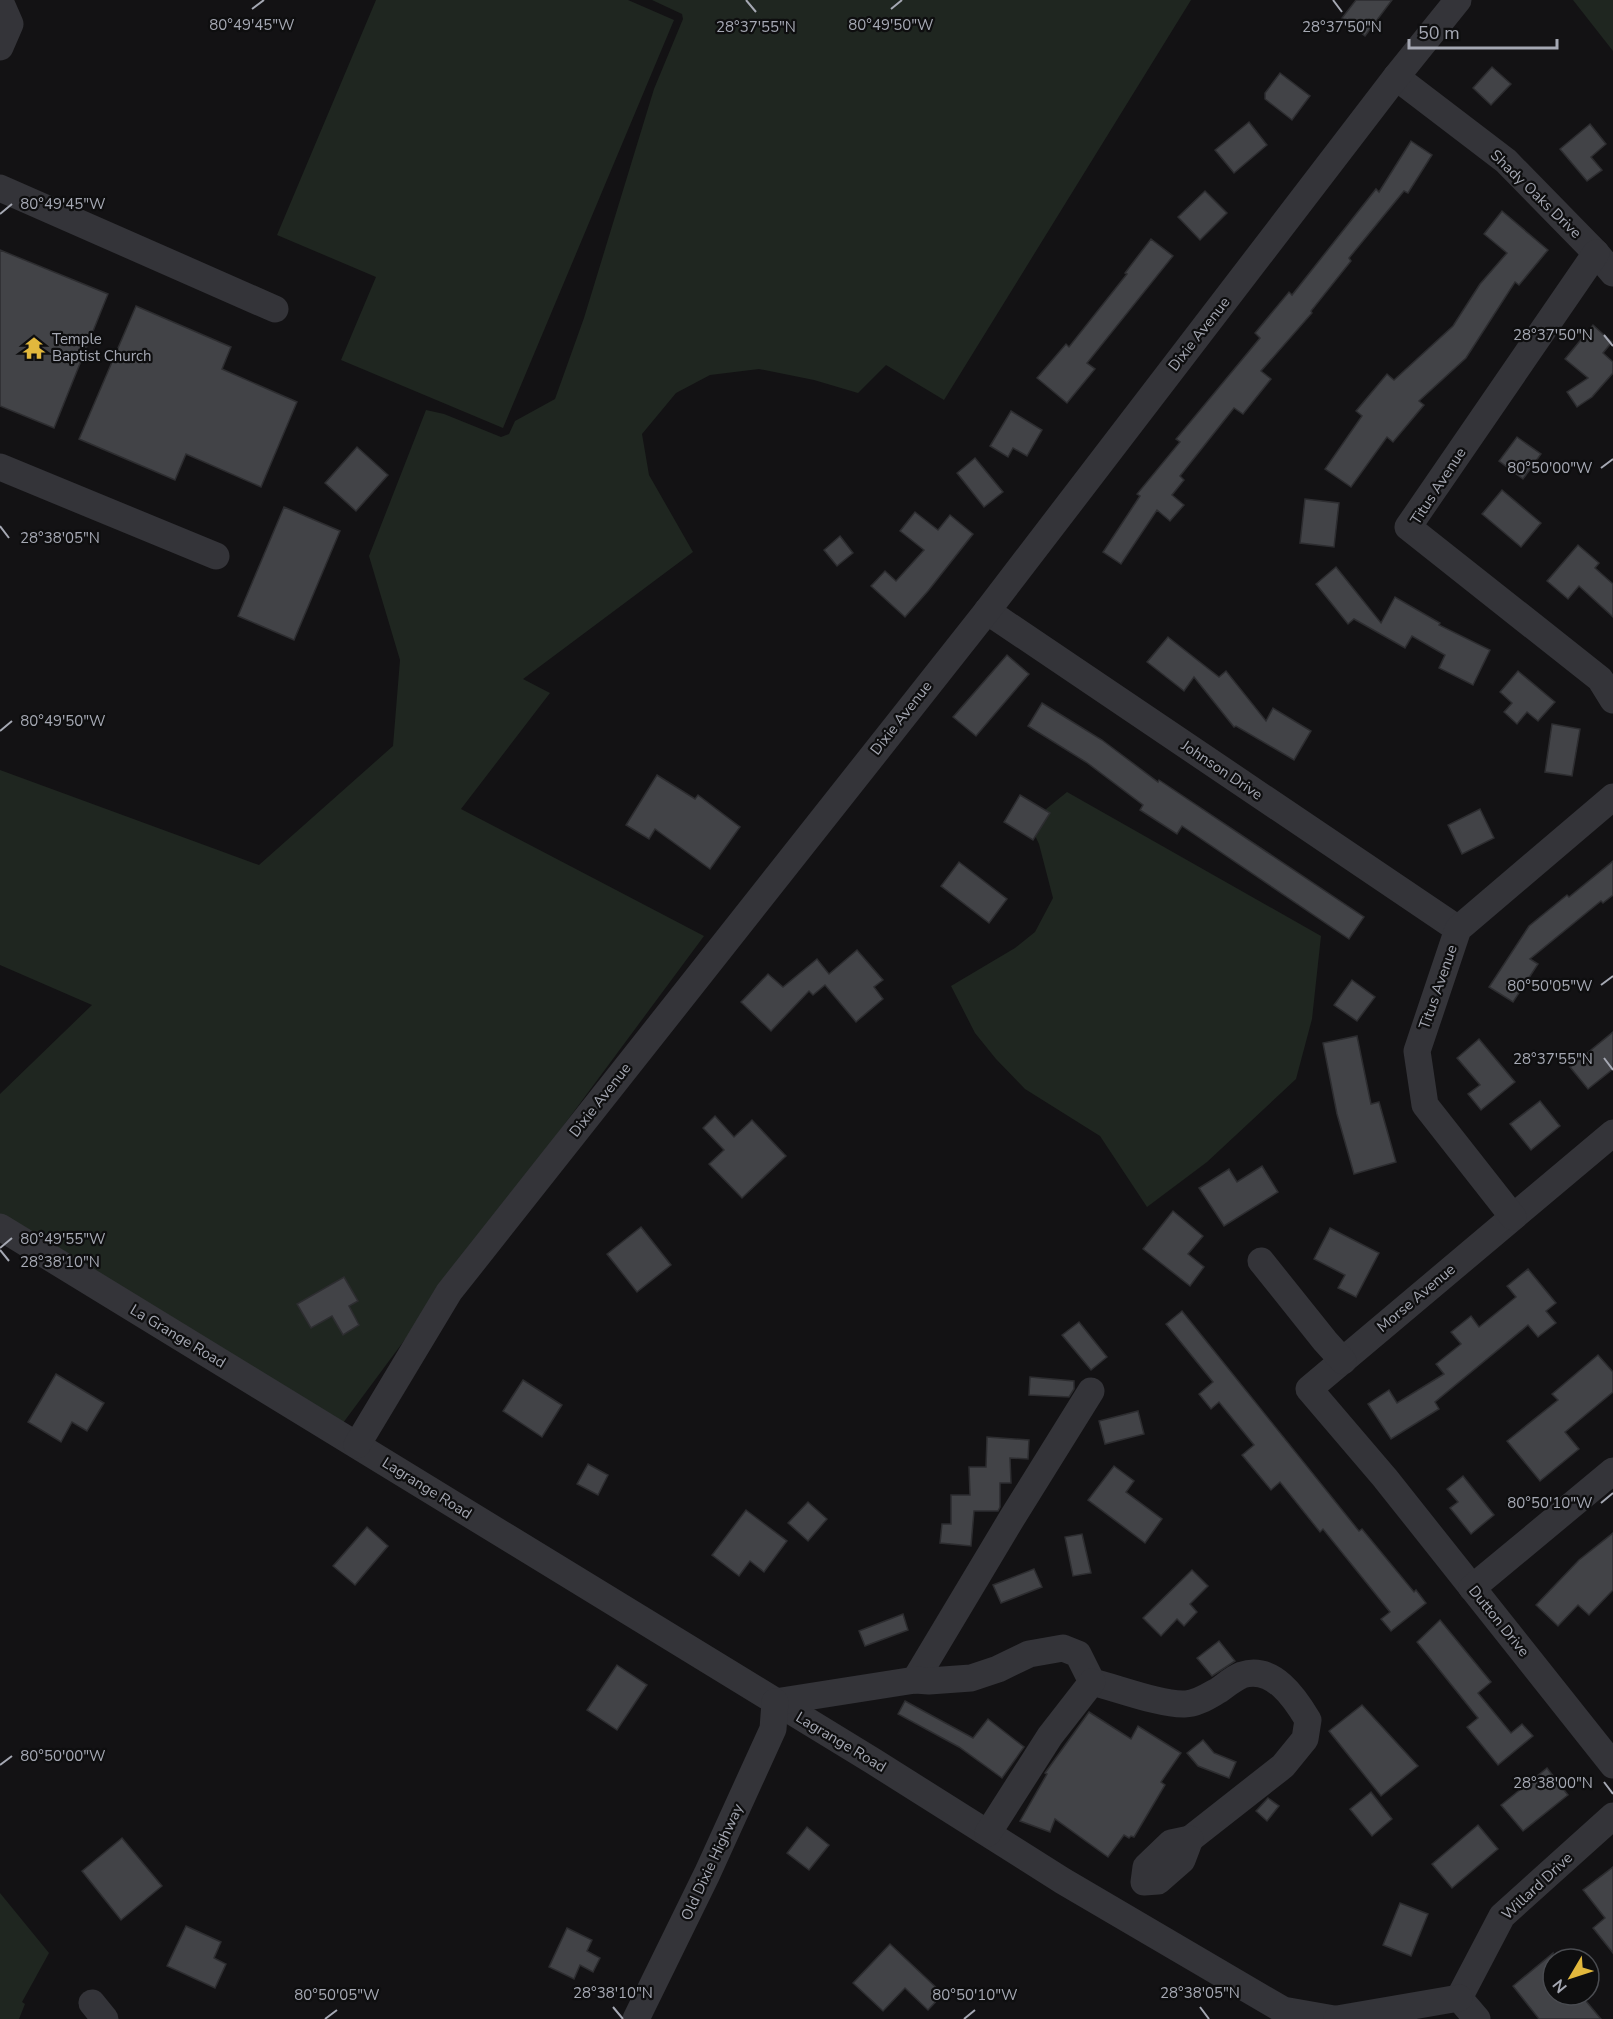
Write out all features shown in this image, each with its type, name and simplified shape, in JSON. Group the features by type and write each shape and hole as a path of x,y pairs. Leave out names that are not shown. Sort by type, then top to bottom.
{"street":[{"name":"Dixie Avenue","path":"357,1445 449,1292 987,611 1396,77 1458,0"},
{"path":"0,1 10,24 0,47"},
{"name":"Shady Oaks Drive","path":"1396,77 1506,161 1605,263"},
{"path":"0,188 275,309"},
{"name":"Titus Avenue","path":"1605,263 1408,527 1600,679 1613,700"},
{"path":"0,467 216,556"},
{"name":"Johnson Drive","path":"987,611 1458,929"},
{"name":"Titus Avenue","path":"1513,1217 1425,1105 1416,1051 1458,929 1613,797"},
{"name":"Morse Avenue","path":"1384,1478 1309,1389 1613,1133"},
{"name":"La Grange Road","path":"0,1227 357,1445"},
{"path":"1261,1261 1343,1361"},
{"path":"915,1680 1091,1391"},
{"name":"Lagrange Road","path":"357,1445 1125,1917 1283,2010 1335,2019 1459,1998"},
{"path":"1472,1588 1613,1471"},
{"name":"Dutton Drive","path":"1384,1478 1613,1765"},
{"path":"775,1701 915,1680 971,1678 998,1670 1029,1654 1064,1648 1078,1654 1092,1682 1152,1699 1186,1704 1207,1697 1242,1675 1258,1673 1274,1678 1296,1699 1308,1720 1305,1739 1283,1766 1190,1839 1182,1860 1158,1881 1144,1882 1125,1917"},
{"path":"988,1833 1050,1736 1092,1682"},
{"name":"Old Dixie Highway","path":"636,2019 707,1874 773,1729 775,1701"},
{"name":"Willard Drive","path":"1459,1998 1502,1916 1613,1816"},
{"path":"1459,1998 1477,2019"}],"shaded area":[{"path":"376,0 628,0 674,20 503,428 341,360 376,277 277,235"},
{"path":"652,0 1191,0 944,400 886,365 858,393 814,380 759,369 710,375 676,393 642,434 649,475 693,552 523,679 550,693 461,809 704,936 343,1423 0,1215 0,1094 92,1005 0,965 0,770 259,865 393,746 400,660 369,556 426,410 444,414 501,437 509,434 515,421 555,399 584,318 654,89 683,19 682,14"},
{"path":"1573,0 1613,0 1613,51"},
{"path":"1067,792 1321,936 1312,1019 1296,1079 1207,1162 1147,1207 1100,1136 1025,1089 996,1059 975,1033 951,986 1015,948 1035,932 1053,898 1039,844 1029,823"},
{"path":"0,1893 49,1953 22,2002 25,2004 19,2019 0,2019"}],"building":[{"path":"1356,0 1392,0 1365,36 1342,18"},
{"path":"1492,67 1511,84 1491,105 1473,88"},
{"path":"1280,73 1310,96 1292,120 1265,99 1265,93"},
{"path":"1249,122 1267,145 1234,173 1215,150"},
{"path":"1590,124 1606,144 1591,157 1602,170 1587,181 1560,149"},
{"path":"1411,141 1432,155 1408,193 1404,191 1349,258 1351,261 1311,311 1312,313 1261,371 1271,379 1243,414 1234,408 1180,476 1184,480 1172,495 1184,505 1170,521 1157,510 1121,564 1103,552 1140,496 1137,494 1180,442 1176,439 1260,338 1255,333 1289,292 1292,295 1376,189 1379,192"},
{"path":"1205,191 1227,213 1200,240 1178,217"},
{"path":"1502,211 1548,250 1519,285 1515,282 1466,358 1419,401 1424,405 1393,442 1387,437 1351,487 1325,469 1362,416 1356,411 1387,374 1394,380 1453,326 1480,284 1507,253 1484,234"},
{"path":"1151,239 1173,256 1087,363 1095,369 1067,403 1037,378 1066,344 1069,347 1127,274 1125,273"},
{"path":"0,250 108,294 54,428 0,406"},
{"path":"136,306 231,347 222,369 297,402 261,487 186,454 175,480 79,439"},
{"path":"1593,325 1612,342 1603,353 1613,362 1613,373 1592,397 1577,407 1567,392 1588,378 1565,359"},
{"path":"1011,411 1042,430 1027,456 1013,448 1008,457 990,446"},
{"path":"1517,437 1541,454 1523,479 1499,461"},
{"path":"357,447 388,475 356,511 325,483"},
{"path":"975,458 1003,492 984,507 957,473"},
{"path":"1502,490 1541,523 1521,547 1482,514"},
{"path":"1305,499 1339,503 1334,547 1300,543"},
{"path":"284,507 340,531 294,640 238,616"},
{"path":"915,512 938,530 950,515 973,534 905,617 871,586 885,571 896,581 924,550 900,531"},
{"path":"840,536 853,553 837,566 824,550"},
{"path":"1578,545 1599,563 1595,568 1613,584 1613,617 1579,586 1568,599 1547,581"},
{"path":"1336,567 1381,623 1395,597 1440,623 1439,625 1490,650 1473,685 1439,668 1445,655 1412,636 1405,648 1354,619 1348,624 1316,584"},
{"path":"1168,637 1219,677 1226,671 1266,721 1273,708 1311,731 1294,760 1236,726 1234,727 1194,677 1184,691 1147,662"},
{"path":"1007,655 1029,674 976,736 953,717"},
{"path":"1518,671 1555,702 1538,721 1527,712 1517,724 1504,712 1512,703 1500,692"},
{"path":"1042,703 1102,740 1158,782 1159,780 1364,917 1349,939 1182,826 1177,834 1140,810 1143,805 1086,762 1028,726"},
{"path":"1552,724 1580,729 1572,776 1545,772"},
{"path":"657,775 695,799 698,795 740,827 710,869 655,829 649,839 626,825"},
{"path":"1020,795 1050,813 1033,840 1004,822"},
{"path":"1480,809 1494,838 1462,854 1448,825"},
{"path":"1613,861 1613,895 1603,903 1601,901 1530,959 1538,964 1513,1002 1489,987 1529,926"},
{"path":"959,862 1007,899 989,923 941,886"},
{"path":"857,950 883,980 874,987 883,999 856,1022 825,985 813,995 809,991 771,1031 741,1002 768,974 783,987 817,959 829,974"},
{"path":"1352,980 1375,997 1357,1021 1334,1005"},
{"path":"1613,1032 1613,1069 1588,1089 1570,1067"},
{"path":"1357,1036 1371,1104 1379,1102 1396,1162 1354,1174 1337,1114 1323,1043"},
{"path":"1479,1039 1515,1082 1481,1110 1468,1094 1480,1085 1457,1058"},
{"path":"1540,1101 1560,1126 1531,1150 1510,1124"},
{"path":"715,1116 734,1137 752,1120 786,1156 742,1198 709,1164 724,1150 703,1128"},
{"path":"1262,1166 1278,1192 1224,1226 1199,1188 1229,1169 1237,1182"},
{"path":"1173,1211 1203,1236 1188,1254 1204,1267 1190,1286 1143,1249"},
{"path":"641,1227 671,1265 637,1292 607,1254"},
{"path":"1330,1228 1379,1253 1356,1297 1338,1288 1345,1275 1314,1259"},
{"path":"1528,1269 1556,1303 1546,1311 1556,1323 1538,1337 1528,1325 1435,1402 1439,1409 1391,1439 1368,1404 1389,1390 1397,1403 1444,1374 1436,1364 1461,1344 1451,1332 1471,1316 1479,1327 1516,1297 1507,1286"},
{"path":"344,1277 358,1301 349,1306 359,1325 343,1335 332,1316 311,1328 297,1304"},
{"path":"1182,1311 1359,1531 1362,1529 1414,1592 1416,1590 1426,1603 1391,1631 1381,1619 1390,1612 1323,1529 1320,1532 1280,1482 1271,1490 1242,1455 1254,1445 1219,1402 1211,1409 1199,1394 1213,1382 1166,1324"},
{"path":"1079,1322 1107,1357 1091,1370 1062,1335"},
{"path":"1598,1355 1613,1372 1613,1392 1565,1432 1579,1449 1540,1481 1507,1441 1558,1400 1552,1394"},
{"path":"56,1374 104,1403 87,1431 72,1422 61,1442 28,1422"},
{"path":"1030,1377 1074,1381 1074,1389 1069,1397 1029,1395"},
{"path":"523,1380 562,1405 542,1437 503,1411"},
{"path":"1138,1411 1144,1434 1105,1444 1099,1421"},
{"path":"987,1437 1029,1440 1028,1459 1010,1458 1011,1483 1000,1483 998,1511 974,1511 971,1546 940,1543 942,1524 951,1524 951,1495 970,1495 969,1467 986,1467"},
{"path":"588,1464 608,1475 598,1495 577,1484"},
{"path":"1114,1466 1134,1481 1126,1492 1162,1519 1145,1543 1088,1500"},
{"path":"1463,1476 1494,1515 1471,1534 1450,1508 1458,1502 1447,1489"},
{"path":"808,1502 827,1519 808,1541 788,1523"},
{"path":"746,1510 787,1541 764,1572 750,1561 739,1576 712,1555"},
{"path":"367,1527 388,1546 355,1585 333,1566"},
{"path":"1613,1533 1613,1590 1589,1615 1578,1605 1558,1626 1536,1605 1579,1560"},
{"path":"1082,1534 1091,1573 1073,1576 1065,1537"},
{"path":"1034,1569 1042,1587 1001,1603 993,1585"},
{"path":"1192,1570 1208,1586 1190,1604 1197,1612 1184,1626 1177,1619 1161,1636 1143,1618"},
{"path":"903,1614 908,1630 865,1646 859,1631"},
{"path":"1440,1620 1491,1682 1478,1693 1511,1733 1522,1724 1533,1736 1498,1765 1467,1727 1478,1718 1417,1642"},
{"path":"1219,1641 1235,1661 1212,1676 1197,1658"},
{"path":"617,1665 647,1685 617,1730 587,1710"},
{"path":"905,1701 973,1738 988,1719 1024,1747 1002,1778 959,1747 898,1714"},
{"path":"1362,1705 1418,1766 1381,1796 1329,1731"},
{"path":"1089,1712 1131,1739 1138,1726 1181,1753 1161,1782 1165,1785 1134,1837 1129,1838 1124,1835 1108,1857 1055,1819 1050,1832 1020,1821 1047,1774 1045,1773"},
{"path":"1203,1740 1214,1753 1236,1762 1229,1778 1198,1766 1187,1753"},
{"path":"1547,1768 1568,1795 1523,1831 1501,1805"},
{"path":"1371,1792 1392,1819 1372,1836 1350,1809"},
{"path":"1268,1798 1279,1806 1267,1821 1256,1811"},
{"path":"1478,1825 1498,1849 1452,1888 1432,1864"},
{"path":"807,1827 829,1845 809,1870 787,1853"},
{"path":"122,1838 162,1886 121,1920 82,1871"},
{"path":"1613,1867 1613,1953 1593,1928 1605,1918 1583,1890"},
{"path":"1400,1903 1428,1914 1411,1956 1383,1945"},
{"path":"186,1926 221,1942 214,1958 226,1964 215,1988 167,1966"},
{"path":"567,1928 592,1940 587,1951 600,1958 593,1972 580,1965 574,1979 549,1967"},
{"path":"890,1944 943,1994 928,2010 905,1988 883,2011 853,1983"},
{"path":"1541,1963 1541,2007 1591,2007 1601,2019 1539,2019 1513,1986"}],"place":[{"name":"Temple Baptist Church","path":"34,348"}]}
